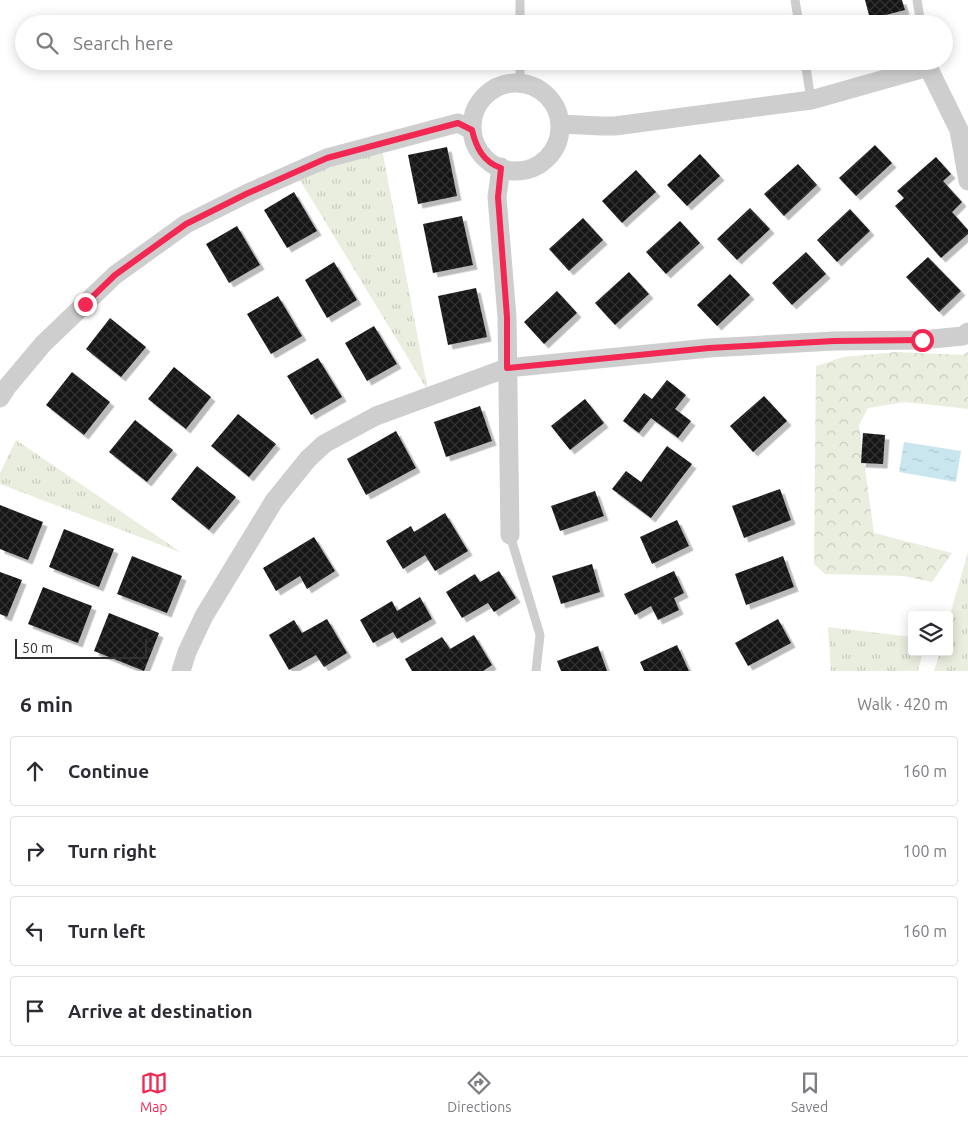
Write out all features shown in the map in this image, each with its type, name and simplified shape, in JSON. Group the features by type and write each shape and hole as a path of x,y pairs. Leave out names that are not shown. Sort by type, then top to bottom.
{"street":[{"path":"560,124 615,126 811,100 908,70"},
{"path":"931,70 958,130 968,181"},
{"path":"520,83 535,87 548,96 556,109 560,124 559,137 554,149 545,160 534,167 521,170 501,168 484,157 476,144 472,130 474,115 480,101 491,90 505,84 520,83"},
{"path":"0,398 43,344 115,275 186,224 246,194 327,158 458,123 472,130"},
{"path":"501,168 498,197 507,317 510,535"},
{"path":"181,671 187,652 204,616 274,501 308,459 324,444 376,416 507,368 709,348 834,341 922,340 962,336 968,332"}],"lane":[{"path":"520,0 520,15"},
{"path":"795,0 798,15"},
{"path":"917,0 920,15"},
{"path":"520,70 520,83"},
{"path":"806,70 811,100"},
{"path":"510,535 540,636 536,671"}],"green space":[{"path":"381,144 428,391 298,177"},
{"path":"897,352 963,355 968,352 968,409 905,402 868,408 859,425 874,533 952,553 932,582 903,576 825,574 814,564 816,366 843,357"},
{"path":"16,440 182,553 0,484 0,473"},
{"path":"968,552 968,671 934,671 939,656 953,656 953,611 951,611"},
{"path":"828,627 908,637 908,656 922,656 918,671 831,671"}],"water":[{"path":"904,442 961,451 956,482 899,472"}],"building":[{"path":"865,0 902,0 905,10 886,15 869,15"},
{"path":"875,145 892,163 856,196 839,178"},
{"path":"447,147 457,196 418,204 408,155"},
{"path":"700,154 720,176 687,206 667,185"},
{"path":"936,157 951,174 943,181 962,202 952,212 968,230 968,234 941,258 895,206 904,198 897,191"},
{"path":"798,164 817,185 784,216 764,194"},
{"path":"636,170 656,192 622,223 602,201"},
{"path":"294,192 317,231 287,248 264,210"},
{"path":"750,208 770,229 737,260 717,239"},
{"path":"850,209 870,231 837,262 817,240"},
{"path":"462,216 473,265 433,273 423,224"},
{"path":"583,218 603,240 569,271 549,249"},
{"path":"680,221 700,243 666,274 646,252"},
{"path":"237,226 260,265 229,283 206,244"},
{"path":"806,252 826,274 792,305 772,283"},
{"path":"928,257 961,291 939,312 906,277"},
{"path":"334,262 357,300 327,318 305,280"},
{"path":"629,272 649,294 615,325 595,303"},
{"path":"730,274 750,295 717,326 697,305"},
{"path":"476,288 487,337 448,345 438,296"},
{"path":"557,291 577,313 544,344 524,322"},
{"path":"278,296 302,336 271,354 247,314"},
{"path":"110,318 146,347 121,377 86,349"},
{"path":"374,326 397,364 367,381 345,343"},
{"path":"318,358 342,397 311,415 287,376"},
{"path":"174,367 211,397 186,429 148,399"},
{"path":"72,372 110,402 84,435 46,405"},
{"path":"667,380 686,395 675,409 691,421 678,438 651,418 639,433 623,421 644,393 652,399"},
{"path":"764,396 787,421 753,452 730,426"},
{"path":"585,399 604,423 570,450 551,426"},
{"path":"480,406 492,441 446,457 434,422"},
{"path":"238,414 276,444 249,477 211,446"},
{"path":"135,420 173,450 147,482 109,452"},
{"path":"396,431 416,468 366,495 347,459"},
{"path":"863,433 885,435 883,464 861,463"},
{"path":"667,446 692,464 651,518 612,489 626,471 641,482"},
{"path":"197,466 236,497 209,530 171,499"},
{"path":"780,489 791,520 744,538 732,506"},
{"path":"595,491 604,516 560,531 551,506"},
{"path":"0,505 43,522 28,560 0,549"},
{"path":"445,513 468,551 435,571 425,555 403,569 386,541 411,526 414,532"},
{"path":"677,520 689,546 652,564 640,537"},
{"path":"64,529 114,549 99,587 49,567"},
{"path":"314,537 335,571 307,589 300,576 276,591 263,568"},
{"path":"132,556 182,576 167,613 117,594"},
{"path":"783,556 794,587 746,605 735,574"},
{"path":"592,564 600,592 561,604 552,576"},
{"path":"499,571 516,598 494,612 488,603 462,618 446,592 475,574 480,582"},
{"path":"674,571 684,593 674,598 679,610 658,620 651,606 635,615 624,594"},
{"path":"0,572 22,580 7,617 0,614"},
{"path":"43,587 92,606 78,643 28,624"},
{"path":"420,597 432,619 397,639 393,632 373,643 360,620 392,601 397,611"},
{"path":"109,613 159,633 144,671 94,651"},
{"path":"327,619 347,653 324,667 316,655 289,670 269,635 294,620 302,633"},
{"path":"778,619 791,643 748,666 735,643"},
{"path":"474,635 492,665 483,671 412,671 405,659 442,637 450,649"},
{"path":"677,645 689,671 644,671 640,662"},
{"path":"598,646 607,671 561,671 557,661"}],"route":[{"path":"85,304 115,275 186,224 246,194 327,158 458,123 472,130 476,144 484,157 501,168 498,197 507,317 507,368 709,348 834,341 922,340"}]}
